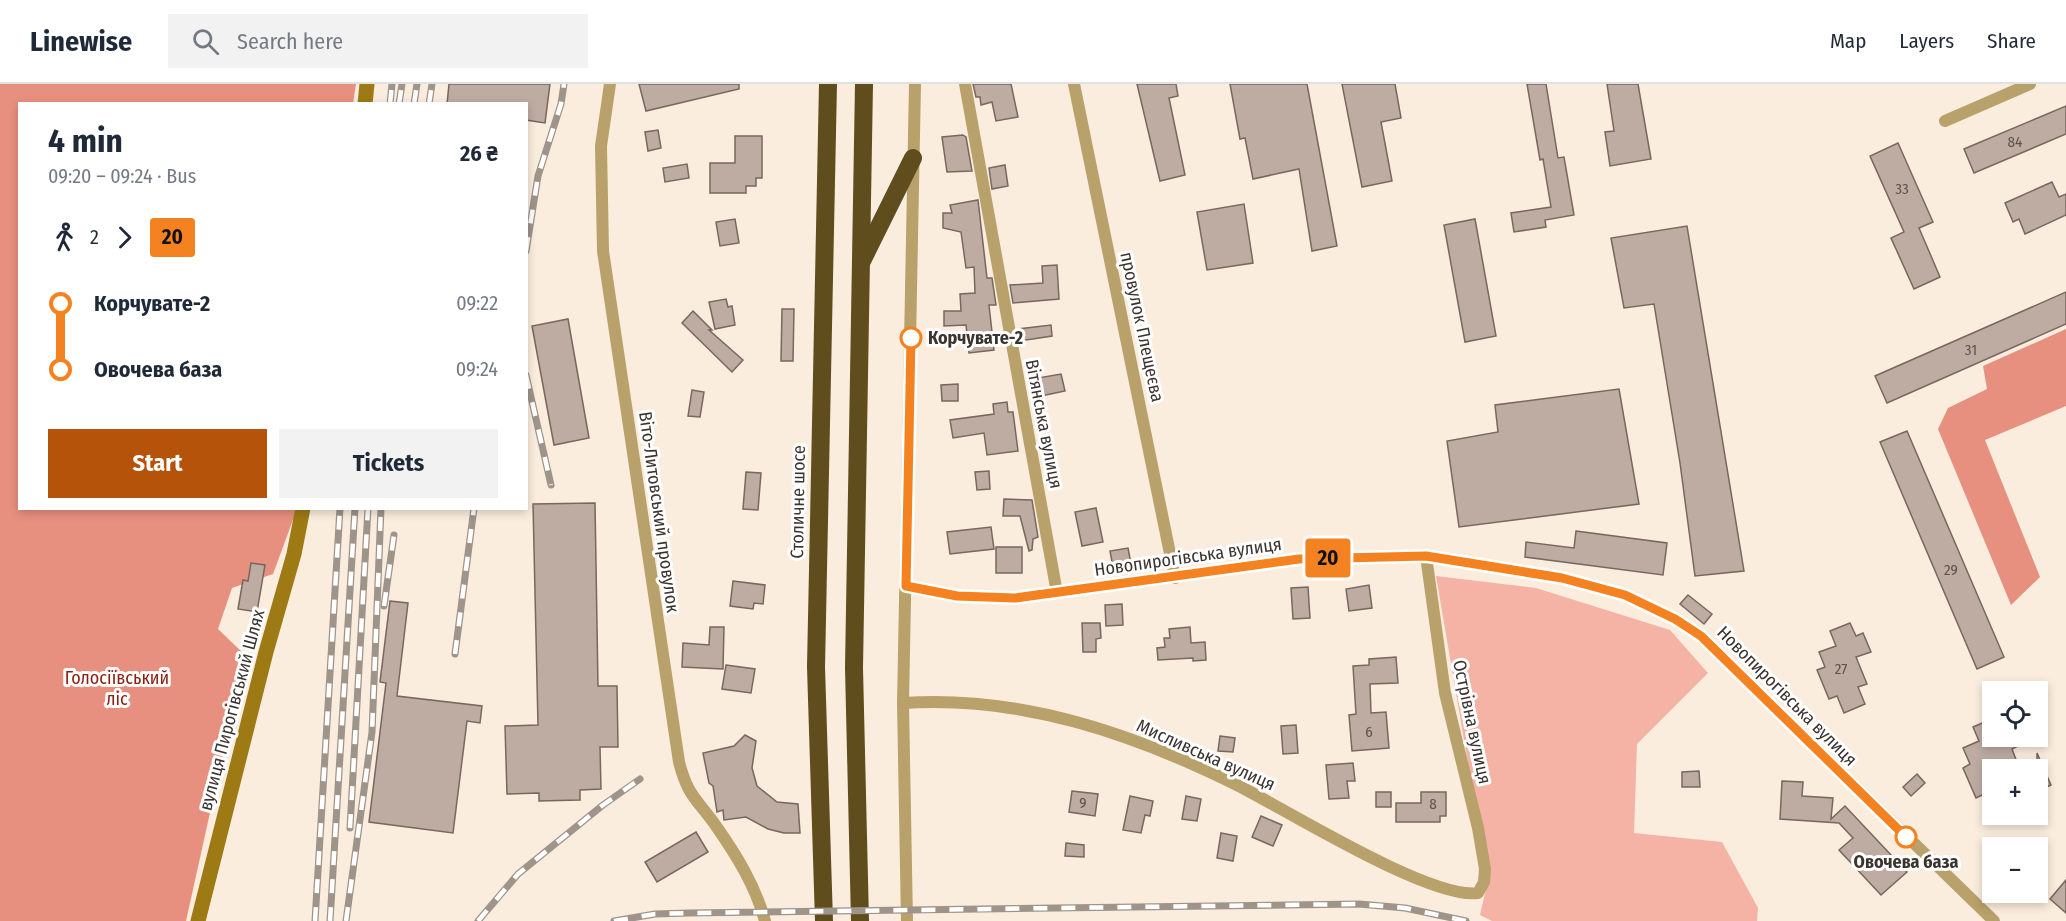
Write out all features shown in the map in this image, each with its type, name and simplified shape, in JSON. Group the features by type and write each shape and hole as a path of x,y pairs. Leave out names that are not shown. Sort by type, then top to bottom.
{"highway":[{"name":"Столичне шосе","path":"824,921 816,668 828,84"},
{"path":"860,921 854,668 864,84"},
{"path":"860,266 913,158"}],"street":[{"path":"364,102 367,84"},
{"name":"Віто-Литовський провулок","path":"610,84 601,146 603,251 679,762 693,799 711,818 747,873 765,921"},
{"path":"907,921 903,703 915,84"},
{"name":"Вітянська вулиця","path":"965,84 1057,593"},
{"name":"провулок Плещеєва","path":"1074,84 1175,578"},
{"path":"1945,121 2030,84"},
{"name":"вулиця Пирогівський Шлях","path":"198,921 266,652 294,554 303,510"},
{"name":"Новопирогівська вулиця","path":"906,586 986,599 1057,593 1175,578 1299,559 1426,556 1562,578 1625,595 1675,619 1701,636 1994,921"},
{"name":"Острівна вулиця","path":"1426,556 1445,693 1478,828 1485,869 1484,882 1478,892"},
{"name":"Мисливська вулиця","path":"903,703 1016,707 1078,721 1238,786 1419,880 1465,895 1478,892"}],"shaded area":[{"path":"1436,576 1536,588 1670,630 1708,673 1637,744 1634,833 1722,842 1758,908 1757,921 1492,921 1480,915 1488,880"}],"green space":[{"name":"Голосіївський ліс","path":"0,84 356,84 353,102 18,102 18,510 297,510 273,574 232,588 218,629 245,655 186,921 0,921"},
{"path":"2066,329 2066,406 1985,440 2040,577 2011,605 1938,429 1948,408 1987,389 1983,366"}],"building":[{"path":"449,84 550,84 545,123 528,120 528,102 447,102"},
{"path":"639,84 739,84 739,89 646,111"},
{"path":"973,84 1011,84 1018,117 996,121 992,102 981,105 980,97 976,97"},
{"path":"1137,84 1176,84 1178,96 1169,98 1185,175 1160,181"},
{"path":"1230,84 1307,84 1337,246 1312,251 1299,169 1253,179 1245,138 1240,139"},
{"path":"1342,84 1395,84 1401,118 1381,122 1392,181 1362,187"},
{"path":"1527,84 1546,84 1558,158 1564,157 1574,215 1545,220 1546,227 1514,232 1511,213 1551,207"},
{"path":"1607,84 1638,84 1651,159 1610,166 1605,132 1614,131"},
{"path":"2066,106 2066,134 1974,173 1964,149"},
{"path":"658,130 661,148 648,151 645,132"},
{"path":"963,135 966,137 972,171 947,172 942,137"},
{"path":"735,136 762,136 762,178 756,178 756,186 746,186 746,193 710,193 710,163 735,163"},
{"path":"1898,143 1933,222 1919,228 1940,277 1914,289 1891,238 1904,232 1870,156"},
{"path":"687,164 689,178 665,182 663,168"},
{"path":"1005,165 1008,186 992,189 989,168"},
{"path":"2052,182 2059,197 2066,194 2066,215 2025,234 2019,219 2013,222 2005,203"},
{"path":"978,200 987,278 992,278 996,305 989,305 994,350 969,353 966,325 944,326 944,311 961,311 960,294 975,293 974,267 966,268 961,232 943,228 943,213 952,213 950,205"},
{"path":"1244,204 1253,263 1207,270 1197,212"},
{"path":"735,219 739,243 720,246 716,222"},
{"path":"1475,219 1496,336 1465,342 1444,225"},
{"path":"1687,226 1744,571 1695,576 1680,463 1654,304 1624,308 1611,238"},
{"path":"1057,265 1059,299 1013,303 1010,285 1043,283 1042,266"},
{"path":"2066,292 2066,324 1887,403 1875,376"},
{"path":"726,299 728,307 732,306 735,325 715,329 709,302"},
{"path":"782,309 794,309 793,361 781,361"},
{"path":"693,311 712,330 709,330 743,360 732,372 682,323"},
{"path":"568,319 589,438 554,445 532,326"},
{"path":"1051,325 1052,336 1020,341 1018,329"},
{"path":"1061,374 1065,391 1036,397 1032,379"},
{"path":"958,384 958,401 942,401 941,385"},
{"path":"1619,389 1639,504 1459,527 1447,441 1498,432 1495,405"},
{"path":"692,390 704,392 700,417 688,416"},
{"path":"1007,402 1008,412 1013,412 1018,451 987,455 984,433 953,438 950,420 994,414 993,404"},
{"path":"1907,431 2004,657 1977,669 1880,442"},
{"path":"989,471 990,489 977,490 975,472"},
{"path":"746,472 761,473 758,510 743,509"},
{"path":"1004,499 1032,500 1038,537 1033,539 1032,550 1029,551 1020,516 1003,516"},
{"path":"595,503 598,686 617,686 618,747 600,747 601,789 580,790 580,800 539,801 539,793 507,794 505,726 538,725 533,504"},
{"path":"1096,508 1103,542 1082,546 1075,512"},
{"path":"991,527 994,549 950,554 947,532"},
{"path":"1576,531 1667,543 1663,575 1525,557 1526,542 1574,548"},
{"path":"996,547 1022,547 1022,573 996,573"},
{"path":"1128,548 1131,564 1113,567 1110,551"},
{"path":"251,563 265,565 257,612 238,609 243,580 248,581"},
{"path":"733,581 765,585 763,604 754,603 753,609 730,606"},
{"path":"1369,585 1372,608 1349,611 1346,589"},
{"path":"1308,587 1310,618 1293,619 1291,588"},
{"path":"1688,595 1712,614 1704,624 1680,604"},
{"path":"390,601 408,603 397,696 482,706 480,723 467,721 453,833 369,822 386,683 380,682"},
{"path":"1122,604 1123,625 1106,626 1105,605"},
{"path":"1082,623 1100,623 1101,638 1096,639 1096,652 1083,652"},
{"path":"1850,623 1856,636 1863,633 1871,652 1856,657 1867,684 1858,687 1865,704 1844,713 1837,696 1829,699 1817,670 1825,667 1819,652 1836,646 1830,631"},
{"path":"710,627 724,627 723,669 682,667 683,643 709,645"},
{"path":"1190,627 1191,643 1205,642 1206,660 1193,661 1193,658 1158,660 1157,648 1165,647 1164,638 1170,638 1169,629"},
{"path":"1396,657 1398,683 1370,684 1371,713 1386,712 1389,748 1352,751 1349,715 1356,714 1353,666 1369,665 1369,659"},
{"path":"726,665 755,669 751,693 722,689"},
{"path":"1982,723 1982,747 2016,747 2012,749 2016,759 1982,759 1982,795 1976,798 1963,768 1970,764 1963,748 1979,741 1973,727"},
{"path":"1296,725 1298,753 1283,754 1281,726"},
{"path":"745,735 756,741 752,768 757,786 777,802 798,804 800,833 784,833 768,829 746,817 724,820 723,810 717,812 713,786 709,783 703,753 734,746"},
{"path":"1220,736 1235,738 1233,752 1218,751"},
{"path":"1353,763 1355,781 1347,781 1349,798 1329,799 1326,765"},
{"path":"1699,771 1700,787 1682,787 1682,772"},
{"path":"1917,774 1925,783 1911,796 1903,787"},
{"path":"1782,781 1803,782 1802,796 1833,798 1831,819 1845,806 1907,872 1881,895 1839,850 1853,838 1839,823 1780,819"},
{"path":"1072,791 1098,794 1095,816 1069,812"},
{"path":"1376,792 1391,792 1391,807 1376,807"},
{"path":"1421,792 1446,792 1446,816 1440,816 1440,822 1396,822 1396,803 1421,803"},
{"path":"1130,796 1153,801 1150,816 1145,815 1141,833 1123,830"},
{"path":"1186,796 1201,799 1197,821 1182,819"},
{"path":"1261,816 1282,825 1273,846 1252,837"},
{"path":"696,832 708,852 657,882 645,862"},
{"path":"1221,833 1237,836 1233,861 1217,858"},
{"path":"1066,843 1084,845 1084,857 1065,856"},
{"path":"2066,880 2066,913 2050,899"}],"railway":[{"path":"390,102 392,84"},
{"path":"399,102 402,84"},
{"path":"414,102 417,84"},
{"path":"429,102 432,84"},
{"path":"528,238 538,176 561,104 564,84"},
{"path":"528,384 551,485"},
{"path":"315,921 340,510"},
{"path":"330,921 355,510"},
{"path":"350,828 368,510"},
{"path":"346,921 372,732 381,510"},
{"path":"455,654 474,510"},
{"path":"384,606 394,535"},
{"path":"478,921 518,874 603,805 640,779"},
{"path":"614,921 655,914 689,913 1359,904 1405,908 1466,921"}],"bus line":[{"name":"20","path":"911,338 906,586 957,596 986,599 1015,598 1175,578 1299,559 1426,556 1562,578 1625,595 1675,619 1701,636 1906,837"}],"place":[{"name":"Корчувате-2","path":"911,338"},
{"name":"Овочева база","path":"1906,837"}]}
